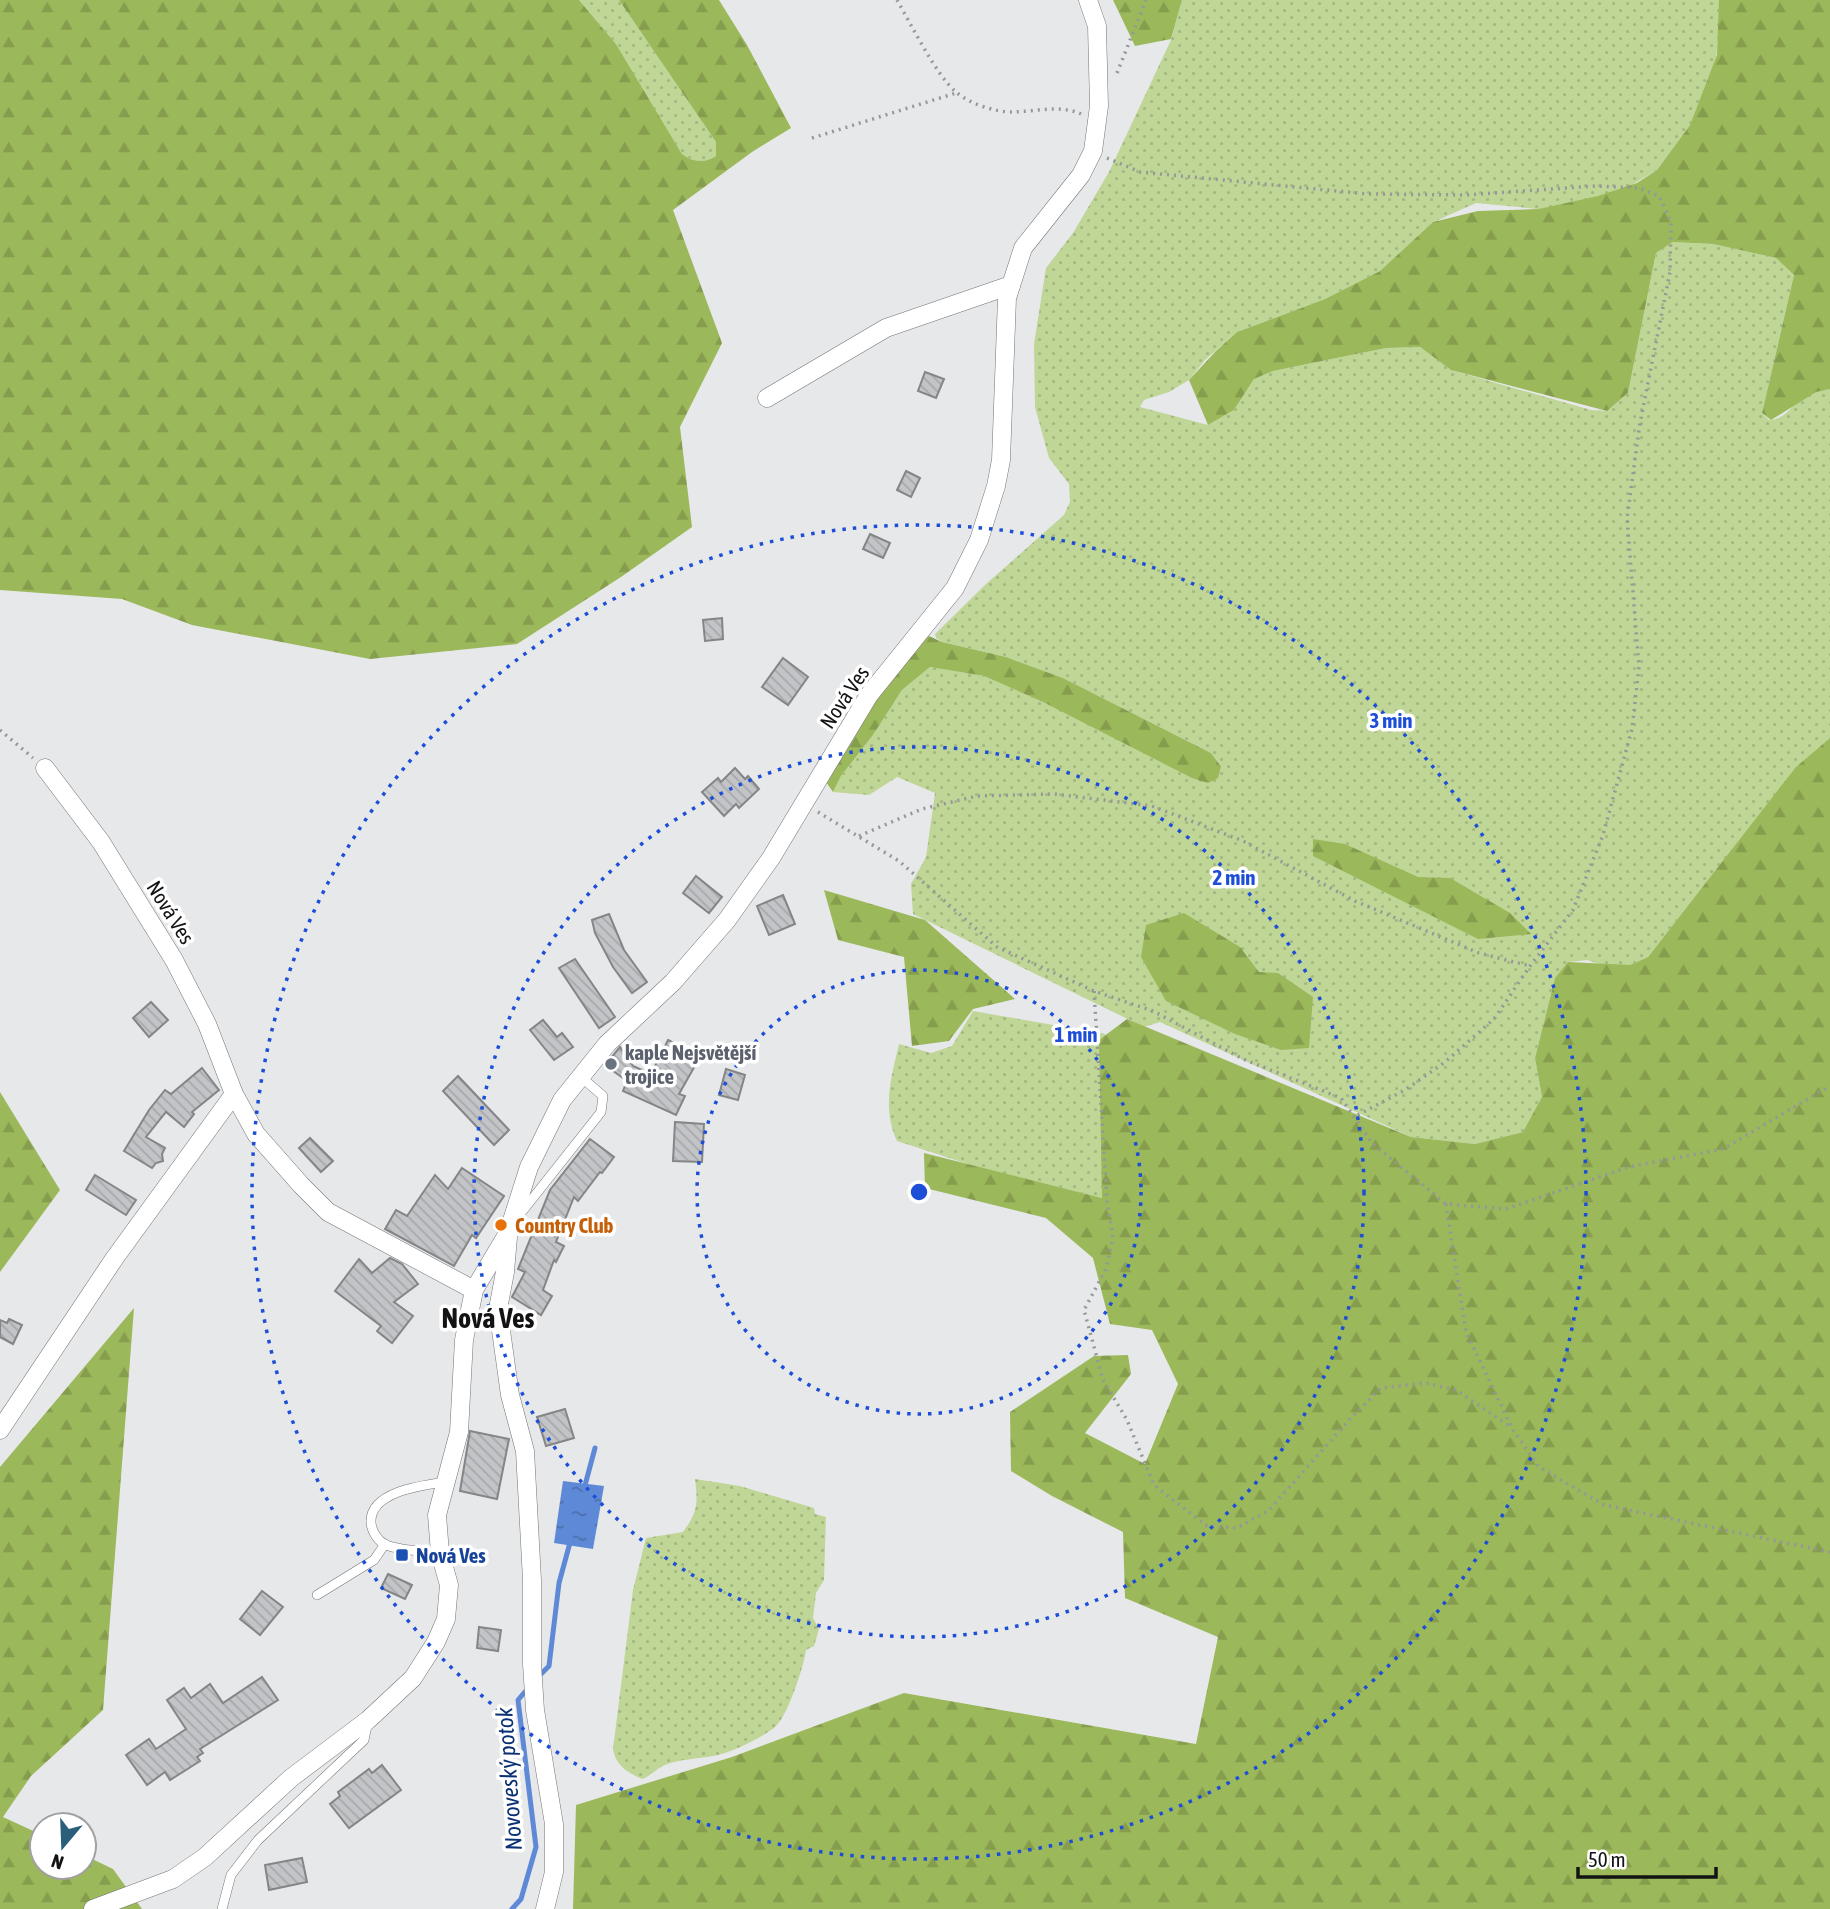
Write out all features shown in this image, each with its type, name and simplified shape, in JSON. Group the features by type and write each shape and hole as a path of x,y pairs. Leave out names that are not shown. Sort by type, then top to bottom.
{"street":[{"name":"Nová Ves","path":"545,1909 554,1872 554,1824 535,1710 532,1664 533,1580 525,1451 510,1395 498,1309 510,1229 529,1167 562,1100 607,1044 673,982 727,920 771,858 869,695 955,588 979,540 996,486 1000,460 1007,298 1023,248 1081,176 1093,151 1099,87 1097,26 1088,0"},
{"path":"767,398 886,328 1012,285"},
{"name":"Nová Ves","path":"45,768 101,842 174,960 207,1024 234,1094 256,1134 328,1212 474,1290"},
{"path":"0,1430 114,1259 234,1094"},
{"name":"Nová Ves","path":"93,1909 173,1880 205,1857 291,1778 368,1720 413,1678 436,1642 446,1619 449,1586 440,1553 437,1515 459,1432 464,1340 474,1290 510,1229"}],"lane":[{"name":"Nová Ves","path":"510,1229 601,1112 603,1096 581,1077"},
{"path":"440,1553 385,1544 374,1534 371,1525 376,1506 408,1487 446,1482"},
{"path":"317,1595 374,1560 385,1544"},
{"path":"222,1909 231,1874 258,1840 364,1740 368,1720"}],"path":[{"path":"897,0 932,60 956,93 985,107 1010,113 1038,109 1077,112 1097,122"},
{"path":"1117,73 1146,0"},
{"path":"812,138 956,93"},
{"path":"1093,151 1140,172 1368,194 1465,195 1595,186 1639,188 1659,196 1671,222 1671,272 1640,423 1627,518 1639,667 1632,729 1603,835 1573,910 1494,1018 1445,1062 1405,1090 1354,1117"},
{"path":"0,730 45,768"},
{"path":"858,836 922,809 977,796 1054,794 1152,806 1243,841 1355,901 1479,953 1530,966"},
{"path":"804,803 899,861 997,947 1094,991 1153,1011 1243,1059 1340,1098 1373,1144 1446,1204 1506,1209 1629,1167 1723,1149 1830,1086"},
{"path":"1094,991 1106,1189 1113,1238 1106,1269 1084,1310 1103,1380 1127,1420 1154,1485 1207,1526 1237,1528 1269,1510 1381,1388 1426,1383 1456,1390 1511,1428"},
{"path":"1446,1204 1466,1332 1511,1428 1539,1467 1604,1505 1830,1552"}],"green space":[{"path":"0,0 579,0 616,44 682,154 699,161 716,156 716,142 619,0 719,0 747,45 791,128 752,152 673,210 722,343 680,427 692,527 621,577 517,644 370,659 192,625 122,599 0,590"},
{"path":"579,0 619,0 716,142 716,156 699,161 682,154 616,44"},
{"path":"1113,0 1182,0 1171,39 1135,46"},
{"path":"1182,0 1721,0 1716,60 1690,125 1657,170 1625,189 1548,210 1476,203 1449,215 1432,223 1380,271 1325,299 1237,332 1205,360 1189,380 1169,392 1144,400 1140,407 1208,425 1234,410 1254,379 1273,371 1386,348 1420,347 1451,370 1591,410 1607,411 1628,393 1656,253 1673,242 1713,244 1776,258 1794,275 1762,413 1769,420 1776,419 1807,394 1830,389 1830,738 1796,768 1648,957 1630,965 1608,967 1587,960 1569,962 1555,978 1535,1058 1542,1097 1533,1118 1523,1132 1475,1144 1411,1137 1160,1022 1144,1027 913,914 911,884 926,857 935,793 897,777 869,795 833,792 841,776 873,735 902,690 930,667 984,676 1045,703 1221,765 1211,753 1063,678 1006,657 942,642 935,634 986,584 1064,515 1070,502 1069,484 1049,458 1035,407 1034,344 1046,268 1073,233 1109,172 1171,40"},
{"path":"1719,0 1830,0 1830,389 1816,392 1771,420 1762,413 1794,275 1776,258 1713,244 1673,242 1656,253 1628,393 1607,411 1451,370 1420,347 1386,348 1273,371 1254,379 1234,410 1208,425 1189,380 1237,332 1325,299 1380,271 1433,222 1478,211 1539,209 1598,196 1637,183 1657,170 1690,125 1717,55"},
{"path":"920,632 942,642 1006,657 1063,678 1211,753 1221,766 1218,778 1208,783 1192,778 1045,703 984,676 930,667 902,690 873,735 841,776 833,792 821,775"},
{"path":"1830,738 1830,1909 573,1909 576,1805 732,1757 904,1693 1196,1744 1218,1637 1125,1598 1123,1532 1052,1496 1011,1471 1010,1412 1094,1356 1128,1355 1131,1374 1085,1433 1145,1464 1178,1384 1152,1330 1110,1324 1093,1258 1046,1218 925,1188 924,1153 1102,1198 1099,1040 1127,1019 1411,1137 1475,1144 1523,1132 1542,1097 1535,1058 1555,978 1568,962 1630,965 1648,957 1796,767"},
{"path":"1313,839 1345,844 1418,877 1450,878 1510,913 1531,934 1478,939 1313,856"},
{"path":"824,890 925,920 1015,999 973,1009 949,1041 912,1046 904,957 838,940"},
{"path":"1184,913 1240,947 1259,972 1278,973 1313,997 1309,1048 1281,1050 1235,1034 1166,1001 1141,957 1146,925"},
{"path":"973,1011 1105,1034 1102,1198 980,1168 897,1141 890,1117 889,1093 899,1044 931,1053 952,1046"},
{"path":"0,1092 60,1190 0,1272"},
{"path":"134,1308 103,1710 31,1776 3,1817 28,1829 28,1881 98,1881 98,1862 113,1869 142,1909 0,1909 0,1467"},
{"path":"695,1479 740,1486 814,1508 815,1514 826,1517 824,1580 816,1593 813,1618 819,1629 814,1646 806,1650 795,1689 777,1725 738,1748 713,1756 670,1763 642,1779 623,1768 613,1749 633,1590 646,1538 683,1532 692,1519 696,1501"}],"water":[{"path":"563,1481 604,1486 593,1549 554,1543"}],"building":[{"path":"925,372 944,379 936,398 918,391"},
{"path":"906,471 920,478 911,497 897,490"},
{"path":"870,534 890,543 883,558 863,549"},
{"path":"722,618 723,639 705,641 703,620"},
{"path":"783,658 808,677 788,705 762,687"},
{"path":"735,768 745,779 748,776 759,789 739,808 736,804 724,816 702,792 718,778 721,782"},
{"path":"696,876 722,897 709,913 683,893"},
{"path":"783,895 795,924 769,935 757,906"},
{"path":"609,914 624,950 647,982 632,993 613,967 595,933 592,920"},
{"path":"575,959 615,1017 599,1028 559,968"},
{"path":"151,1002 168,1020 149,1037 133,1018"},
{"path":"543,1020 557,1037 562,1033 573,1047 554,1060 530,1030"},
{"path":"668,1040 700,1057 679,1094 685,1096 676,1115 623,1091 627,1081 605,1065 620,1047 633,1066 651,1074"},
{"path":"202,1068 219,1090 192,1112 194,1114 184,1127 166,1112 146,1137 165,1148 163,1161 152,1168 124,1151 149,1110 165,1090 171,1094"},
{"path":"726,1069 745,1075 738,1100 719,1095"},
{"path":"458,1076 509,1130 494,1145 443,1091"},
{"path":"675,1122 704,1124 702,1162 673,1161"},
{"path":"310,1138 333,1161 321,1172 299,1148"},
{"path":"590,1139 614,1157 578,1201 574,1197 556,1242 564,1246 556,1262 554,1260 543,1290 552,1296 541,1315 512,1297 525,1272 518,1269 550,1190"},
{"path":"462,1168 504,1196 476,1238 472,1235 454,1266 385,1229 396,1210 407,1216 435,1175 448,1189"},
{"path":"95,1175 136,1200 126,1215 86,1190"},
{"path":"390,1258 402,1264 418,1284 394,1302 413,1316 392,1343 377,1331 381,1326 335,1291 359,1259 372,1273"},
{"path":"9,1319 22,1325 13,1344 0,1337 0,1320 7,1323"},
{"path":"565,1409 574,1438 546,1446 537,1417"},
{"path":"470,1431 509,1439 497,1499 460,1491"},
{"path":"388,1574 412,1585 405,1599 381,1588"},
{"path":"262,1591 283,1607 260,1635 240,1619"},
{"path":"479,1627 501,1630 498,1651 477,1648"},
{"path":"262,1677 278,1700 200,1749 203,1753 197,1757 200,1761 170,1780 165,1772 147,1785 126,1755 149,1739 156,1749 186,1729 167,1700 184,1688 191,1698 210,1684 223,1703"},
{"path":"382,1765 401,1790 349,1828 330,1804 340,1796 338,1792 369,1769 372,1773"},
{"path":"302,1858 307,1882 269,1890 265,1865"}],"waterway":[{"name":"Novoveský potok","path":"584,1489 595,1448"},
{"name":"Novoveský potok","path":"538,1677 549,1666 559,1583 571,1539"},
{"name":"Novoveský potok","path":"512,1909 521,1899 536,1847 518,1700 529,1687"}],"place":[{"name":"kaple Nejsvětější trojice","path":"611,1064"},
{"name":"Country Club","path":"501,1225"},
{"name":"Nová Ves","path":"402,1555"}],"district":[{"name":"Nová Ves","path":"488,1318"}]}
